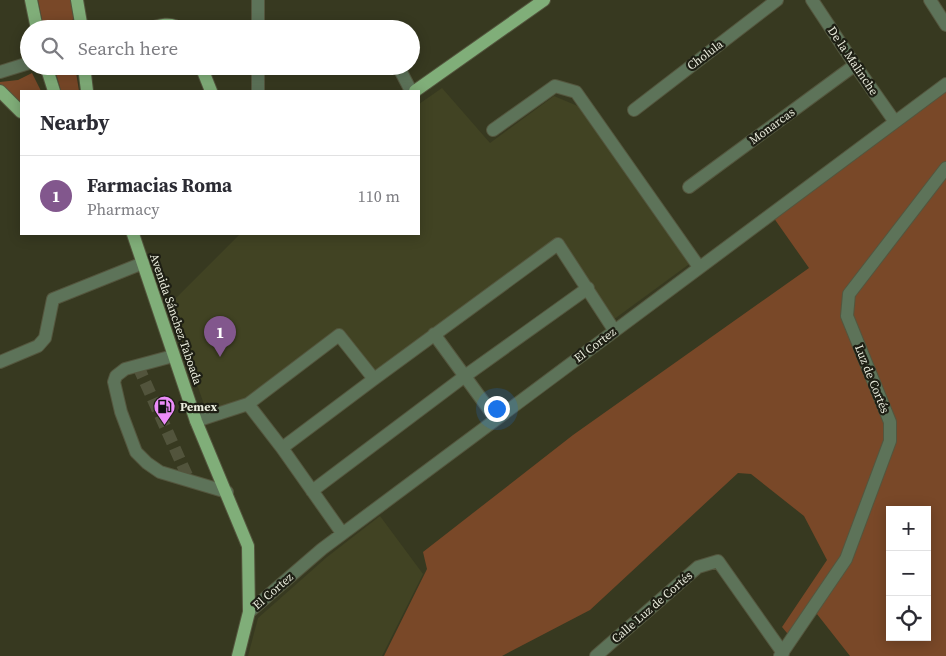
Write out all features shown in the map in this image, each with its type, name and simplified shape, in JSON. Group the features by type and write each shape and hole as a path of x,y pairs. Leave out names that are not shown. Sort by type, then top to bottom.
{"main road":[{"path":"31,0 35,20"},
{"path":"77,0 80,20"},
{"path":"416,90 544,0"},
{"path":"49,75 54,90"},
{"path":"85,75 87,90"},
{"path":"205,75 211,90"},
{"path":"0,91 20,111"},
{"name":"Avenida Sánchez Taboada","path":"128,235 136,247"},
{"name":"Avenida Sánchez Taboada","path":"133,235 196,421 248,546 249,612 238,656"}],"street":[{"path":"258,0 258,20"},
{"name":"Cholula","path":"634,110 777,0"},
{"name":"De la Malinche","path":"812,0 895,122"},
{"path":"930,0 946,25"},
{"name":"Monarcas","path":"689,187 855,65"},
{"path":"0,72 20,66"},
{"path":"258,75 258,90"},
{"path":"403,75 410,90"},
{"name":"El Cortez","path":"249,612 322,549 946,84"},
{"path":"494,130 555,86 576,92 699,267"},
{"name":"Luz de Cortés","path":"781,655 846,559 890,441 890,422 847,316 849,294 946,168"},
{"path":"282,448 374,378 558,244 614,330"},
{"path":"0,362 38,346 46,338 53,299 143,263"},
{"path":"312,491 465,376 588,288"},
{"path":"434,334 496,419"},
{"path":"196,421 248,404 339,335 374,378"},
{"path":"173,356 125,369 116,376 114,382 121,412 136,452 160,472 227,492"},
{"path":"248,404 282,448 342,534"},
{"name":"Calle Luz de Cortés","path":"596,656 698,566 718,561 781,655"}],"shaded area":[{"path":"38,0 71,0 74,13 73,20 42,20"},
{"path":"28,75 33,75 40,90 20,90 20,105 0,85 0,82 18,80"},
{"path":"57,75 76,75 79,90 61,90"},
{"path":"946,84 946,656 850,656 813,609 792,639 782,627 827,560 804,516 751,474 738,473 590,610 502,656 384,656 427,569 423,552 573,435 809,268 771,214"},
{"path":"442,88 490,143 554,96 580,107 692,262 613,320 558,239 376,374 337,329 247,399 206,410 169,305 239,235 420,235 420,103"},
{"path":"380,516 423,574 382,656 248,656 258,618 327,557"}],"tunnel":[{"path":"138,366 189,480"}],"place":[{"name":"Farmacias Roma","path":"220,357"},
{"name":"Pemex","path":"164,426"}]}
